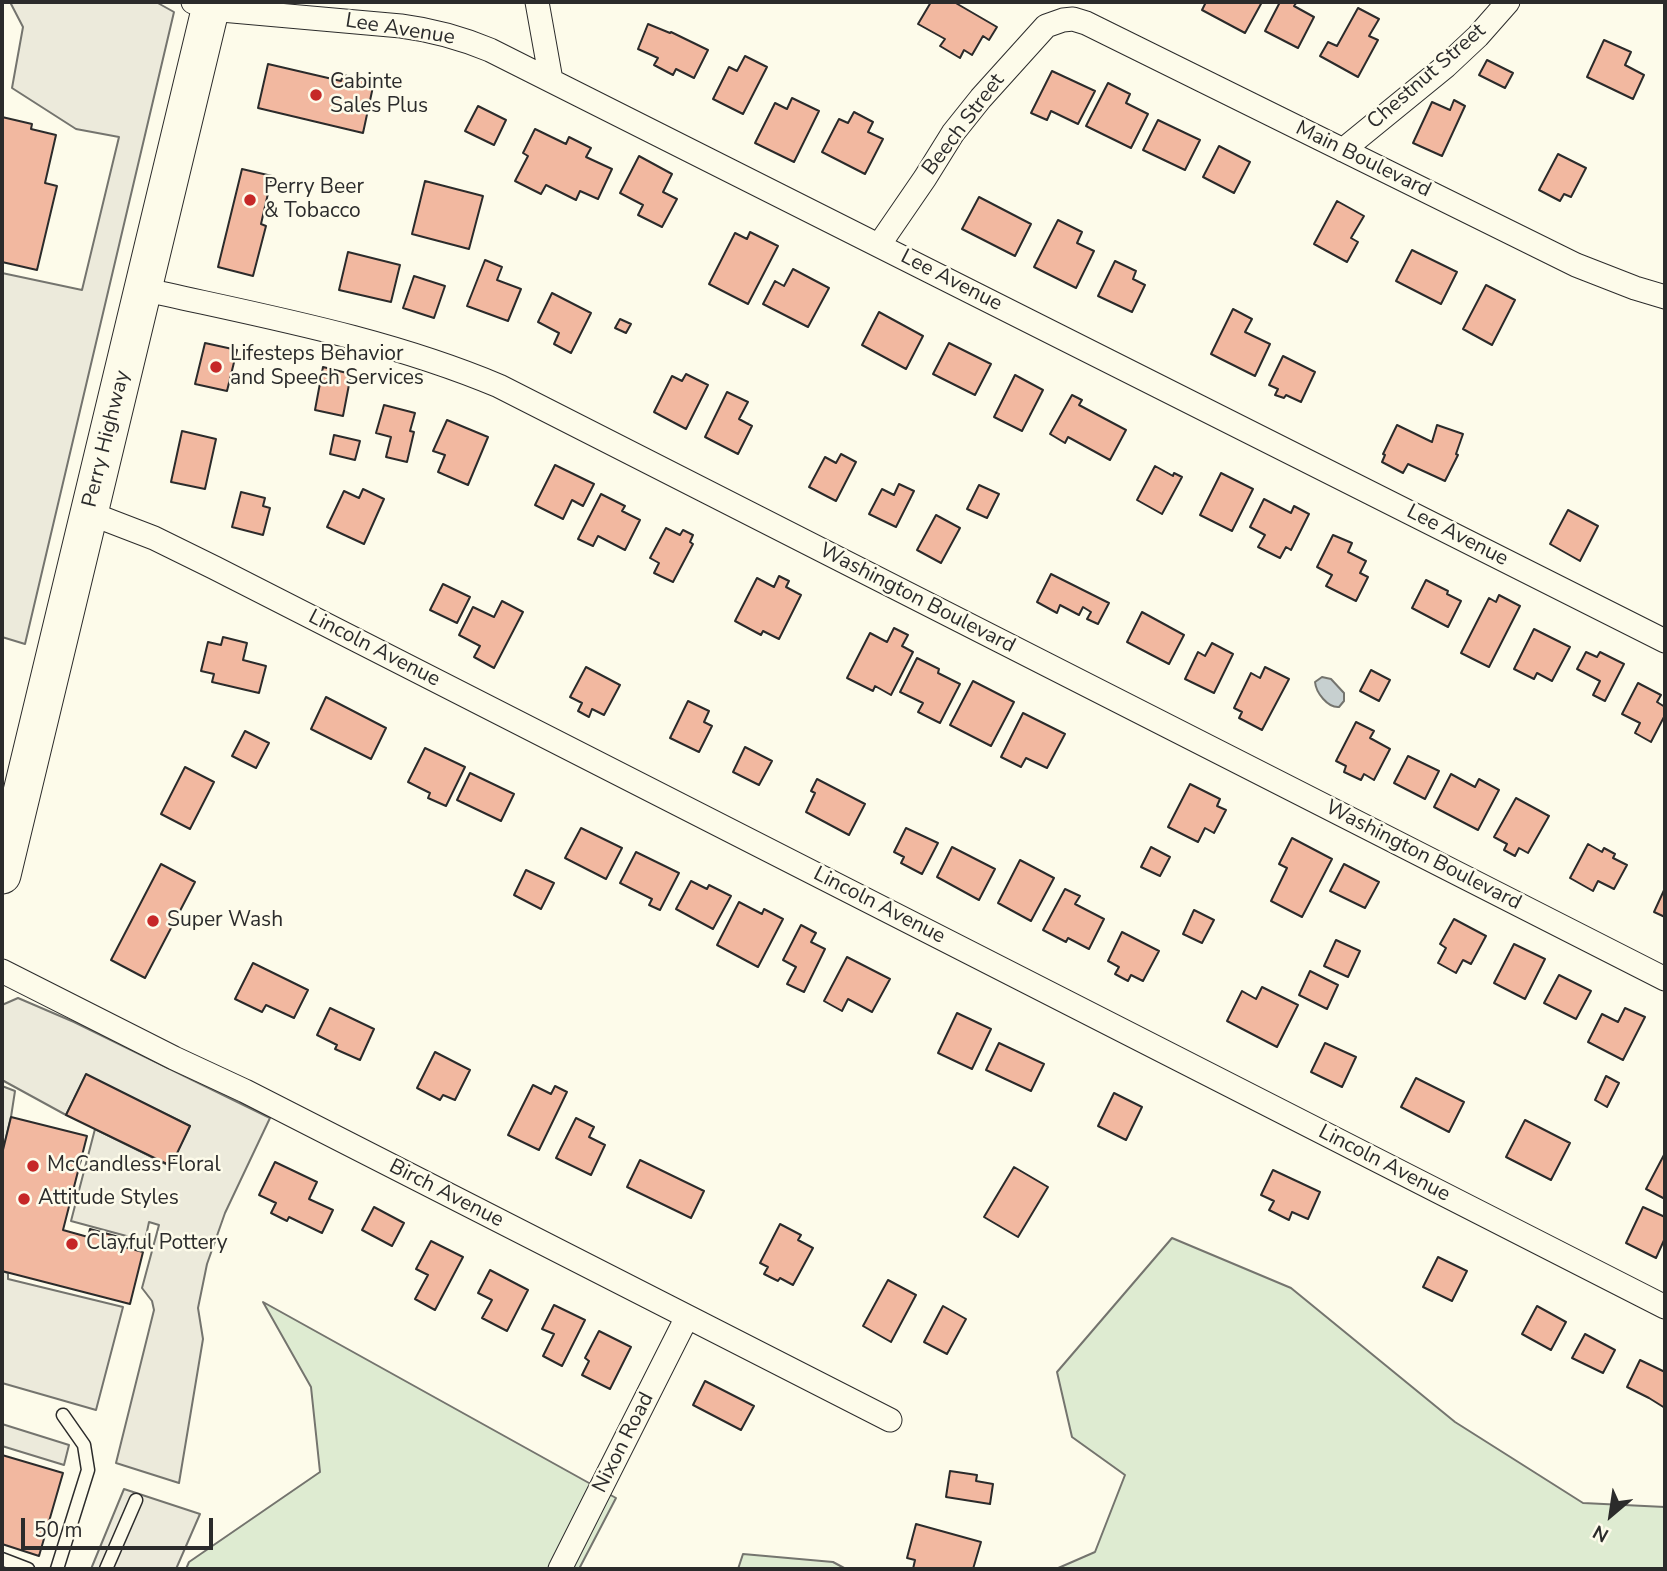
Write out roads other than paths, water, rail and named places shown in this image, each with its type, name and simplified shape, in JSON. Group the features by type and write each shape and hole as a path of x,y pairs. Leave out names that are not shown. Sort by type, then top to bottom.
{"main road":[{"name":"Perry Highway","path":"2,875 142,289 205,4"}],"street":[{"path":"537,2 551,80"},
{"name":"Chestnut Street","path":"1343,150 1446,66 1478,36 1508,2"},
{"name":"Lee Avenue","path":"205,4 426,29 449,34 491,50 1665,641"},
{"name":"Main Boulevard","path":"1063,20 1073,19 1086,23 1576,265 1656,296 1665,297"},
{"name":"Beech Street","path":"879,245 953,133 981,98 1046,26 1063,20"},
{"name":"Washington Boulevard","path":"142,289 355,338 451,367 499,386 1665,979"},
{"name":"Lincoln Avenue","path":"89,513 154,538 215,568 1665,1307"},
{"name":"Birch Avenue","path":"2,971 257,1097 890,1420"},
{"name":"Nixon Road","path":"560,1569 687,1317"}],"lane":[{"path":"57,1569 88,1470 84,1445 63,1415"},
{"path":"106,1569 136,1500"},
{"path":"2,1559 28,1569"}],"place":[{"name":"Cabinte Sales Plus","path":"316,95"},
{"name":"Perry Beer & Tobacco","path":"250,200"},
{"name":"Lifesteps Behavior and Speech Services","path":"216,367"},
{"name":"Super Wash","path":"153,921"},
{"name":"McCandless Floral","path":"33,1166"},
{"name":"Attitude Styles","path":"24,1199"},
{"name":"Clayful Pottery","path":"72,1244"}]}
